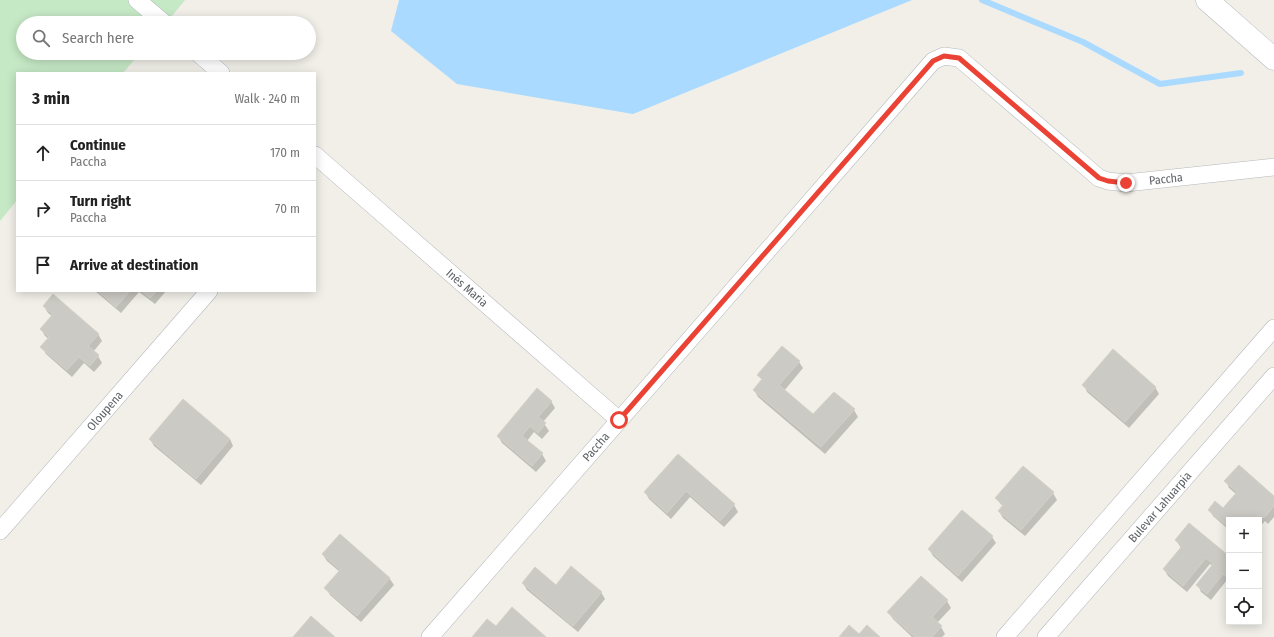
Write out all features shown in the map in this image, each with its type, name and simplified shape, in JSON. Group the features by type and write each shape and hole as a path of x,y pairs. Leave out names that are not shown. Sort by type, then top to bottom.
{"main road":[{"path":"1208,0 1274,59"}],"street":[{"path":"137,0 156,16"},
{"name":"Paccha","path":"430,637 933,61 944,56 959,58 1099,178 1108,181 1126,183 1274,167"},
{"path":"206,60 220,72"},
{"name":"Inés Maria","path":"317,162 619,420"},
{"name":"Oloupena","path":"0,531 208,292"},
{"path":"1005,637 1274,328"},
{"name":"Bulevar Lahuarpia","path":"1046,637 1274,376"}],"green space":[{"path":"0,0 185,0 172,16 16,16 16,60 134,60 124,72 16,72 16,201 0,221"}],"water":[{"path":"399,0 912,0 633,114 457,84 391,31"}],"building":[{"path":"99,292 129,292 116,307"},
{"path":"143,292 156,292 150,298"},
{"path":"53,294 99,334 88,346 99,355 90,366 79,357 67,370 40,347 49,337 40,329 53,314 43,306"},
{"path":"782,346 800,361 779,385 813,414 834,392 855,409 821,447 753,390 762,379 757,375"},
{"path":"1113,349 1156,387 1125,422 1082,385"},
{"path":"537,388 552,401 538,417 546,423 538,433 530,426 522,436 543,453 532,466 497,436"},
{"path":"183,399 230,439 196,479 149,439"},
{"path":"678,454 735,504 720,521 686,491 667,513 644,492"},
{"path":"1239,465 1274,496 1274,506 1264,518 1261,515 1259,517 1226,517 1226,525 1208,510 1215,501 1223,508 1237,492 1224,481"},
{"path":"1023,466 1054,492 1021,530 998,511 1003,505 995,498"},
{"path":"962,510 993,536 958,576 928,549"},
{"path":"1189,523 1226,554 1226,576 1223,574 1207,594 1196,585 1213,564 1206,558 1183,586 1163,569 1182,546 1175,540"},
{"path":"340,534 390,578 357,616 324,588 340,570 322,554"},
{"path":"571,566 602,592 573,626 522,583 535,567 556,585"},
{"path":"921,576 948,600 932,617 942,626 932,637 915,637 887,612"},
{"path":"512,607 546,637 472,637 487,619 496,626"},
{"path":"311,616 335,637 293,637"},
{"path":"849,625 859,634 867,625 880,637 839,637"}],"waterway":[{"path":"982,0 1083,42 1160,84 1241,73"}],"route":[{"path":"619,420 933,61 944,56 959,58 1099,178 1108,181 1126,183"}]}
